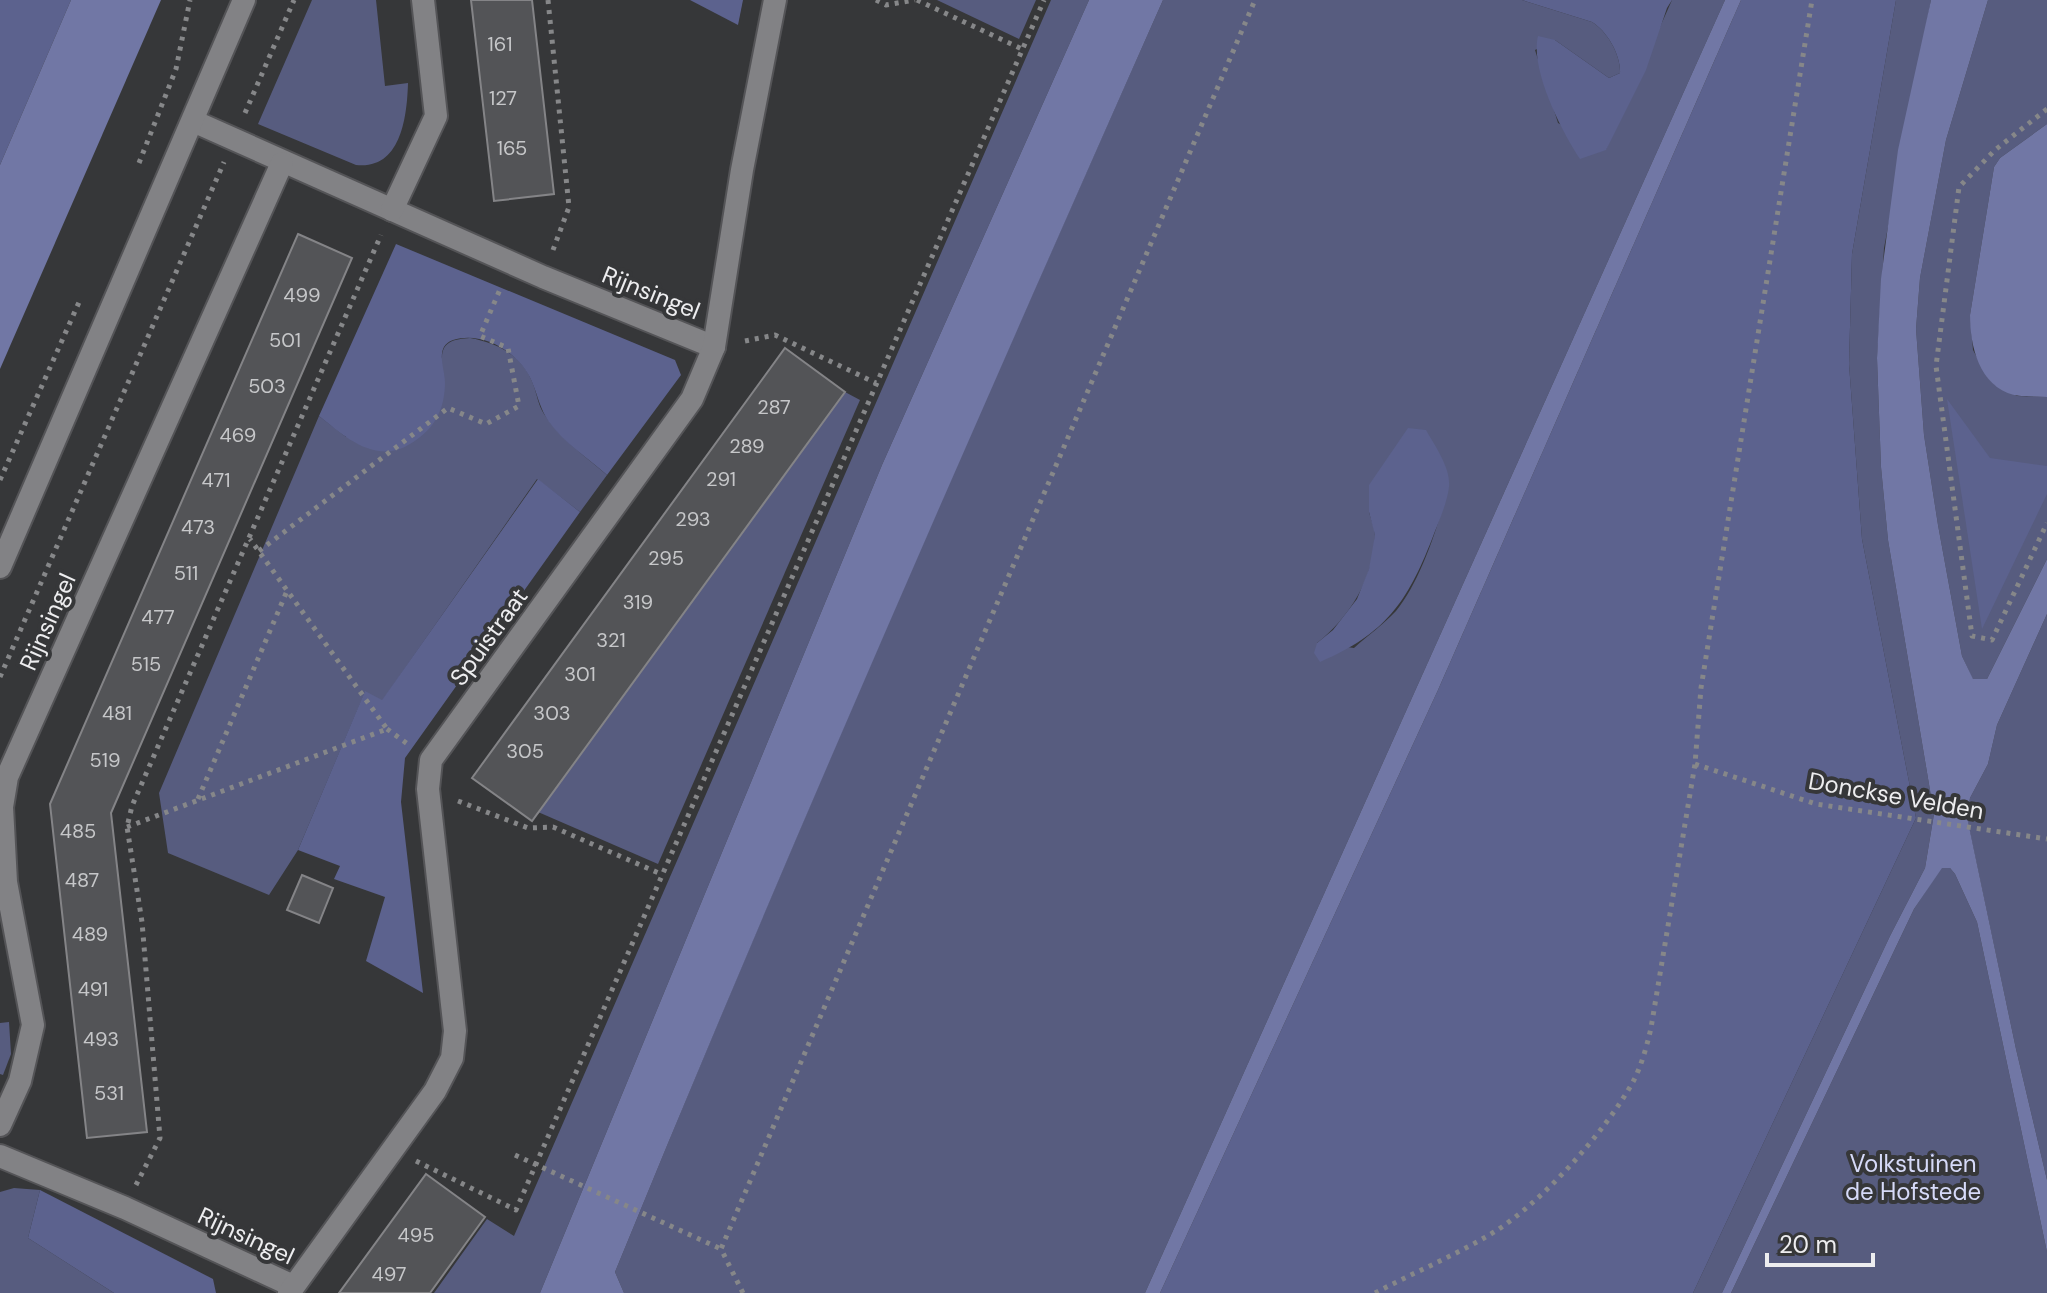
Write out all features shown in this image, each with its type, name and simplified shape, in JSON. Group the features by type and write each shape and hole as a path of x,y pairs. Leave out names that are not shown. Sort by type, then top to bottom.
{"street":[{"path":"0,567 244,0"},
{"path":"392,210 436,116 423,0"},
{"name":"Spuistraat","path":"291,1290 435,1091 452,1058 455,1031 428,789 431,760 692,399 714,347 742,170 775,0"},
{"name":"Rijnsingel","path":"193,121 543,277 714,347"},
{"name":"Rijnsingel","path":"0,1125 20,1081 33,1025 6,882 2,807 7,777 282,163"},
{"name":"Rijnsingel","path":"0,1156 125,1208 291,1290"}],"path":[{"path":"138,167 176,69 190,0"},
{"name":"Rijnsingel","path":"0,677 294,0"},
{"path":"543,277 569,207 548,0"},
{"path":"876,0 886,5 916,0 1022,49"},
{"path":"393,1149 516,1210 1044,0"},
{"path":"721,1249 1255,0"},
{"path":"1375,1293 1487,1237 1533,1202 1605,1124 1634,1080 1651,1028 1695,764 1701,688 1812,0"},
{"path":"2047,109 1995,150 1959,187 1936,366 1972,636 1992,640 2047,523"},
{"path":"125,1208 160,1138 142,922 127,827 132,806 392,210"},
{"path":"259,551 448,408 486,424 519,406 508,348 480,336 512,263"},
{"path":"0,480 82,295"},
{"path":"714,347 775,335 876,383"},
{"path":"127,827 387,729 250,538"},
{"path":"197,801 287,590"},
{"name":"Donckse Velden","path":"1695,764 1816,804 2047,839"},
{"path":"428,789 528,828 553,827 662,874"},
{"path":"515,1155 721,1249 743,1293"}],"green space":[{"path":"312,0 376,0 385,86 408,83 406,111 398,139 383,159 371,164 356,165 258,124"},
{"path":"937,0 1036,0 1019,39"},
{"path":"1051,0 1089,0 882,465 540,1293 434,1293 487,1219 514,1236"},
{"path":"1163,0 1522,0 1592,22 1612,44 1620,73 1609,78 1555,40 1535,50 1558,123 1606,149 1672,0 1725,0 1145,1293 624,1293 615,1272 681,1112 884,634","holes":["1449,484 1435,533 1414,584 1396,611 1354,648 1317,643 1339,622 1365,582 1374,552 1375,536 1369,512"]},
{"path":"1896,0 1931,0 1884,248 1877,358 1881,467 1888,540 1934,814 1925,868 1722,1293 1693,1293 1916,818 1862,539 1849,364 1852,254"},
{"path":"1988,0 2047,0 2047,124 2000,158 1994,167 1970,315 1973,350 1988,378 2017,396 2047,397 2047,559 1987,679 1973,680 1962,656 1938,525 1924,435 1916,329 1920,278 1946,140"},
{"path":"470,338 500,347 516,358 529,374 540,407 550,423 607,475 580,512 537,479 382,701 365,692 298,850 269,895 168,853 159,793 319,416 346,437 442,358 447,344"},
{"path":"845,392 860,400 658,864 538,812"},
{"path":"2047,614 2047,1180 1967,818 1970,798 1988,764 1997,725"},
{"name":"Volkstuinen de Hofstede","path":"1941,868 1950,868 1955,874 1977,922 2047,1252 2047,1293 1731,1293 1914,909"},
{"path":"9,1022 11,1054 3,1075 0,1074 0,1023"},
{"path":"14,1188 40,1190 28,1238 114,1293 0,1293 0,1192"}],"shaded area":[{"path":"0,0 71,0 0,165"},
{"path":"71,0 161,0 0,369 0,165"},
{"path":"690,0 743,0 738,25"},
{"path":"1089,0 1163,0 884,634 681,1112 615,1272 624,1293 540,1293 882,465"},
{"path":"1522,0 1672,0 1646,70 1606,150 1580,159 1549,99 1537,50 1538,36 1555,40 1609,78 1620,73 1612,44 1592,22"},
{"path":"1725,0 1741,0 1438,690 1160,1293 1145,1293"},
{"path":"1741,0 1896,0 1852,254 1849,364 1862,539 1916,818 1693,1293 1160,1293 1438,690"},
{"path":"1931,0 1988,0 1946,140 1920,278 1916,329 1924,435 1938,525 1962,656 1973,679 1987,679 2047,559 2047,614 1997,725 1988,764 1970,798 1967,817 2047,1180 2047,1252 1977,922 1955,874 1950,868 1942,868 1914,909 1731,1293 1722,1293 1925,868 1934,814 1888,540 1881,467 1877,358 1881,279 1898,150"},
{"path":"2047,124 2047,397 2018,396 2002,390 1985,374 1975,352 1970,315 1994,167 2000,158"},
{"path":"396,244 675,360 681,375 607,475 555,430 543,412 527,372 510,354 477,338 453,340 447,343 442,353 444,394 431,427 397,450 373,450 362,446 319,416"},
{"path":"1947,399 1990,458 2047,466 2047,494 1982,629"},
{"path":"1408,428 1426,430 1445,465 1449,487 1442,513 1423,562 1391,614 1361,640 1320,662 1314,653 1317,643 1333,630 1357,599 1369,569 1375,535 1369,512 1369,485"},
{"path":"538,479 580,512 405,758 401,802 423,993 366,961 385,897 334,879 340,866 298,850 365,691 382,700"},
{"path":"40,1190 213,1279 216,1293 114,1293 28,1238"}],"building":[{"path":"471,0 532,0 554,194 494,201"},
{"path":"298,234 352,258 111,813 147,1132 87,1138 50,804"},
{"path":"785,348 845,392 532,821 472,778"},
{"path":"302,875 333,888 319,923 287,910"},
{"path":"426,1174 485,1217 430,1293 339,1293"}]}
